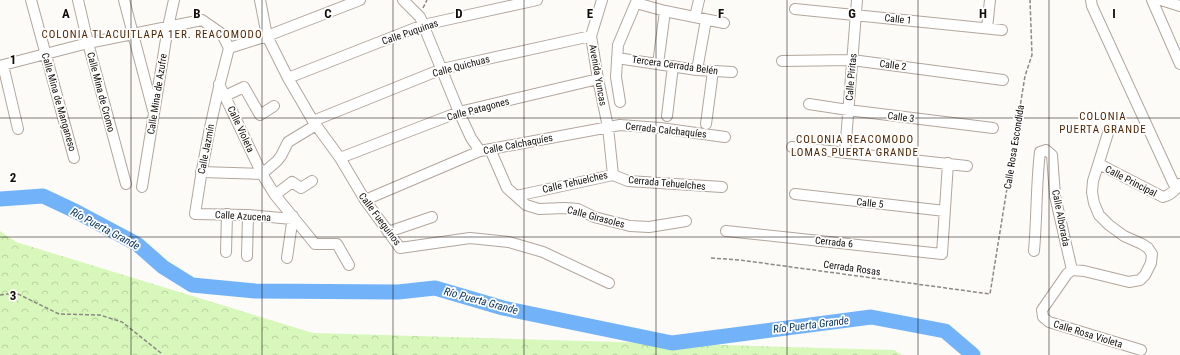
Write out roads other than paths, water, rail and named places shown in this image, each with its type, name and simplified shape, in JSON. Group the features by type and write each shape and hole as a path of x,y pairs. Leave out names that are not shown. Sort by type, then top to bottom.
{"street":[{"name":"Calle Mina de Manganeso","path":"31,0 74,158"},
{"name":"Calle Mina de Cromo","path":"78,0 126,184"},
{"path":"124,0 154,114"},
{"name":"Calle Mina de Azufre","path":"142,188 168,27 174,0"},
{"name":"Calle Fueguinos","path":"260,0 267,36 288,78 314,123 340,158 365,200 400,248 470,238 509,242 543,252 609,283"},
{"path":"18,129 3,65 88,43 202,20 222,34 229,48 267,36 360,0"},
{"name":"Calle Girasoles","path":"403,0 420,17 471,138 485,150 507,188 526,205 540,209 564,208 578,210 594,217 630,226 650,227 686,221"},
{"name":"Calle Puquinas","path":"288,78 423,25 491,5 537,0"},
{"name":"Avenida Yuncas","path":"602,0 591,36 608,127"},
{"path":"695,17 699,0"},
{"name":"Calle Piritas","path":"845,153 857,0"},
{"path":"987,28 990,0"},
{"path":"1091,0 1092,6 1178,186"},
{"path":"1152,0 1180,63"},
{"path":"1162,0 1180,6"},
{"path":"620,102 616,77 618,45 637,2 665,11 724,23"},
{"name":"Calle 1","path":"794,9 856,14 1002,30"},
{"path":"658,64 665,11"},
{"path":"697,70 706,20"},
{"name":"Calle Quichuas","path":"262,174 277,161 288,142 314,123 442,69 591,36"},
{"name":"Calle Jazmín","path":"195,214 201,172 219,84 229,48"},
{"name":"Tercera Cerrada Belén","path":"617,58 713,72 732,72"},
{"name":"Calle 2","path":"782,61 852,60 1003,80"},
{"path":"667,116 673,66"},
{"path":"706,124 713,72"},
{"name":"Calle Patagones","path":"340,158 459,112 598,79"},
{"name":"Calle Violeta","path":"219,84 262,174 275,195 315,244 337,244 349,265"},
{"path":"225,96 244,87 260,115 274,106"},
{"name":"Calle 3","path":"810,104 993,128"},
{"name":"Cerrada Calchaquíes","path":"608,127 620,125 640,126 725,137"},
{"name":"Calle Calchaquíes","path":"365,200 485,150 608,127"},
{"name":"Calle Tehuelches","path":"516,196 612,175 608,127"},
{"name":"Calle Principal","path":"1072,270 1084,271 1129,282 1140,280 1151,263 1152,254 1148,248 1124,236 1109,225 1099,215 1094,203 1092,192 1093,181 1109,130"},
{"path":"792,147 967,166"},
{"name":"Calle Alborada","path":"1034,251 1038,166 1040,152 1046,150 1052,155 1056,196 1072,270"},
{"path":"945,211 948,163"},
{"name":"Calle Principal","path":"1099,164 1163,197 1169,196 1178,186"},
{"path":"201,172 262,174"},
{"name":"Cerrada Tehuelches","path":"612,175 628,181 722,187"},
{"path":"275,195 292,182 301,188 312,181"},
{"name":"Calle 5","path":"795,194 945,211"},
{"name":"Cerrada 6","path":"726,231 942,254 945,211"},
{"name":"Calle Azucena","path":"195,214 292,217"},
{"path":"226,252 227,214"},
{"path":"247,256 248,215"},
{"path":"287,258 292,217"},
{"path":"388,232 432,217"},
{"name":"Calle Rosa Violeta","path":"1072,270 1067,274 1042,310 1043,317 1049,322 1141,350"}],"waterway":[{"name":"Río Puerta Grande","path":"0,199 43,196 137,244 163,267 192,285 255,291 398,292 435,288 503,308 672,343 871,317 945,331 973,355"}],"district":[{"name":"COLONIA TLACUITLAPA 1ER. REACOMODO","path":"152,34"},
{"name":"COLONIA PUERTA GRANDE","path":"1103,122"},
{"name":"COLONIA REACOMODO LOMAS PUERTA GRANDE","path":"855,145"}]}
